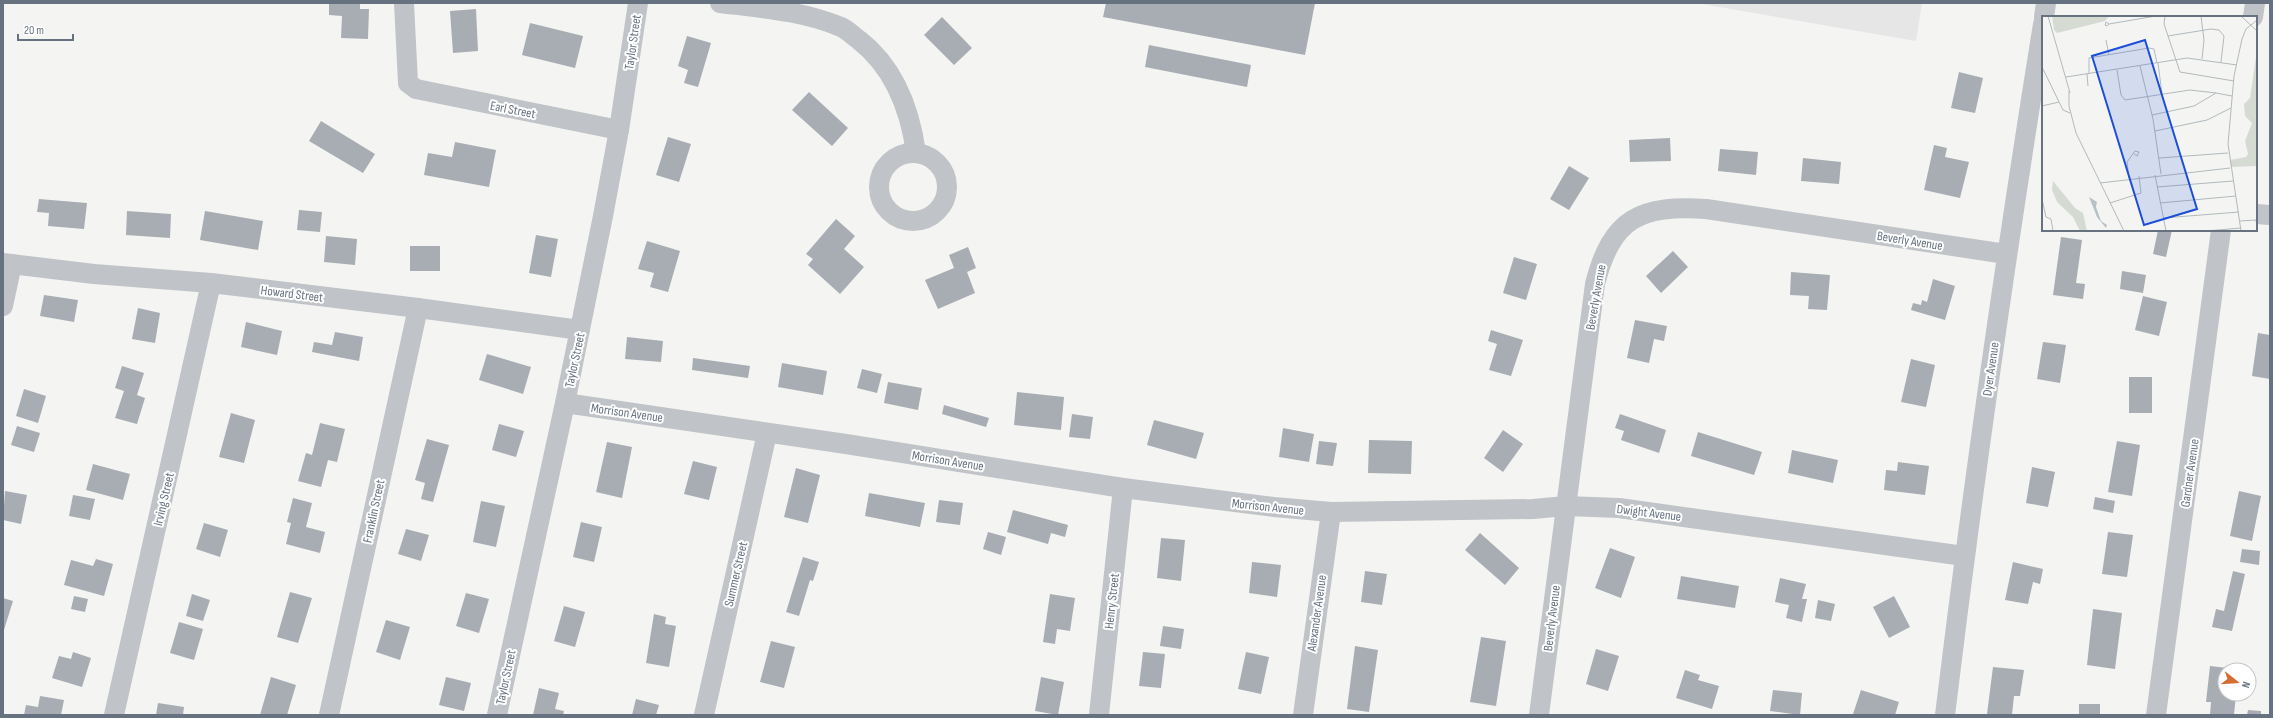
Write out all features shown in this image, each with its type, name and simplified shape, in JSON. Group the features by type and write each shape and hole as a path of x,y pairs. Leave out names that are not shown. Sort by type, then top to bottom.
{"street":[{"name":"Earl Street","path":"404,3 408,83 416,88 619,130"},
{"name":"Taylor Street","path":"497,715 580,330 619,130 638,3"},
{"path":"720,3 785,12 818,19 843,28 870,49 887,69 898,87 907,106 916,153"},
{"path":"2044,16 2046,3"},
{"path":"2253,16 2255,3"},
{"name":"Dyer Avenue","path":"1945,715 1964,556 2006,254 2042,30"},
{"name":"Beverly Avenue","path":"1539,715 1595,284 1600,263 1610,243 1623,226 1641,214 1663,208 1706,209 2006,254"},
{"path":"2257,214 2270,215"},
{"name":"Gardner Avenue","path":"2156,715 2221,231"},
{"path":"3,306 8,263"},
{"name":"Howard Street","path":"8,263 94,274 211,284 418,308 580,330"},
{"name":"Irving Street","path":"114,715 211,284"},
{"name":"Franklin Street","path":"329,715 418,308"},
{"name":"Morrison Avenue","path":"565,403 1123,488 1274,507 1331,512"},
{"name":"Summer Street","path":"704,715 767,433"},
{"name":"Henry Street","path":"1099,715 1123,488"},
{"name":"Dwight Avenue","path":"1331,512 1525,509 1566,506 1626,509 1964,556"},
{"name":"Alexander Avenue","path":"1303,715 1331,512"}],"shaded area":[{"path":"1696,3 1922,3 1916,41"}],"building":[{"path":"329,3 360,3 360,9 369,9 368,39 341,38 342,16 329,15"},
{"path":"1106,3 1315,3 1305,55 1103,17"},
{"path":"476,9 478,51 453,53 450,11"},
{"path":"942,17 972,48 954,65 924,35"},
{"path":"530,23 583,36 575,68 522,55"},
{"path":"687,36 711,43 698,87 684,83 688,70 678,66"},
{"path":"1149,45 1251,65 1247,87 1145,67"},
{"path":"1959,72 1983,78 1975,113 1951,108"},
{"path":"809,92 848,128 832,146 792,110"},
{"path":"321,121 375,154 363,173 309,141"},
{"path":"668,137 691,144 679,182 656,175"},
{"path":"1670,138 1671,161 1630,162 1629,140"},
{"path":"455,142 496,150 489,187 424,175 428,153 452,157"},
{"path":"1934,145 1947,148 1945,157 1969,162 1960,198 1924,190"},
{"path":"1720,149 1758,152 1756,175 1718,171"},
{"path":"1803,158 1841,162 1839,184 1801,181"},
{"path":"1569,166 1589,178 1569,210 1550,199"},
{"path":"39,199 87,203 84,229 48,226 49,213 37,212"},
{"path":"299,210 322,212 320,232 297,230"},
{"path":"127,211 171,214 170,238 126,235"},
{"path":"205,211 263,221 258,250 200,240"},
{"path":"836,219 855,236 844,249 864,267 840,294 808,265 813,259 806,254"},
{"path":"2158,231 2172,231 2166,257 2153,254"},
{"path":"536,235 558,239 551,277 529,273"},
{"path":"326,236 357,239 355,265 324,262"},
{"path":"2061,237 2082,240 2076,283 2085,284 2083,299 2053,295"},
{"path":"647,241 680,251 668,292 650,287 654,273 638,269"},
{"path":"410,246 440,246 440,271 410,271"},
{"path":"968,247 976,268 967,272 975,293 938,309 925,280 954,268 949,255"},
{"path":"1673,251 1688,267 1661,293 1646,276"},
{"path":"1514,257 1537,264 1526,300 1503,293"},
{"path":"2122,271 2146,275 2143,293 2120,289"},
{"path":"1791,272 1830,275 1827,310 1808,309 1809,296 1790,295"},
{"path":"1933,279 1955,286 1945,320 1911,310 1913,303 1921,305 1922,300 1927,302"},
{"path":"44,295 78,300 74,322 40,316"},
{"path":"2143,296 2167,302 2159,336 2135,330"},
{"path":"138,308 160,313 155,343 132,339"},
{"path":"1635,320 1667,326 1664,341 1654,339 1649,363 1627,358"},
{"path":"246,322 282,331 277,355 241,347"},
{"path":"1491,330 1523,340 1511,376 1489,370 1497,344 1488,341"},
{"path":"335,332 363,337 359,361 312,352 314,342 332,345"},
{"path":"2258,333 2270,335 2270,379 2252,376"},
{"path":"627,337 663,341 661,362 625,359"},
{"path":"2043,342 2066,345 2060,383 2037,379"},
{"path":"487,354 531,367 523,394 479,380"},
{"path":"693,358 750,366 748,378 692,370"},
{"path":"1911,359 1935,365 1926,407 1901,402"},
{"path":"782,363 827,371 823,395 778,387"},
{"path":"122,366 144,373 137,395 145,398 137,424 115,418 124,391 115,388"},
{"path":"862,369 882,374 877,393 857,388"},
{"path":"2129,377 2152,377 2152,413 2129,413"},
{"path":"888,382 922,388 918,410 884,403"},
{"path":"24,389 46,396 38,423 16,416"},
{"path":"1017,392 1064,397 1061,430 1014,425"},
{"path":"944,405 989,418 986,427 942,414"},
{"path":"231,413 255,420 244,463 219,457"},
{"path":"1072,414 1093,417 1090,439 1069,437"},
{"path":"1620,414 1666,430 1659,453 1621,440 1624,431 1615,428"},
{"path":"1154,420 1204,433 1196,459 1147,445"},
{"path":"320,423 345,429 337,462 328,460 321,487 298,481 306,453 312,455"},
{"path":"499,424 524,431 516,457 492,450"},
{"path":"17,426 40,433 34,452 11,445"},
{"path":"1283,428 1314,434 1309,462 1279,457"},
{"path":"1503,430 1523,444 1503,472 1484,458"},
{"path":"1698,432 1762,452 1754,475 1691,456"},
{"path":"427,439 449,445 433,502 421,499 425,483 415,480"},
{"path":"1369,440 1412,441 1411,474 1368,473"},
{"path":"1319,441 1337,443 1333,466 1316,464"},
{"path":"2117,441 2140,445 2132,496 2108,492"},
{"path":"607,442 632,447 622,498 596,492"},
{"path":"1792,450 1838,460 1833,483 1788,473"},
{"path":"693,461 717,467 709,500 684,494"},
{"path":"1898,462 1929,466 1925,495 1884,490 1886,470 1897,471"},
{"path":"93,464 130,474 123,500 86,490"},
{"path":"2032,467 2055,472 2048,507 2026,503"},
{"path":"796,468 820,475 808,523 784,517"},
{"path":"5,491 27,495 21,524 3,520"},
{"path":"2239,491 2261,496 2252,541 2230,536"},
{"path":"869,493 925,503 920,527 865,516"},
{"path":"73,495 95,499 90,520 69,516"},
{"path":"2095,497 2115,501 2113,513 2093,509"},
{"path":"293,498 312,503 306,527 325,532 320,553 286,544 291,523 287,522"},
{"path":"939,500 963,503 960,525 936,522"},
{"path":"481,501 505,506 496,547 473,542"},
{"path":"1013,510 1068,525 1065,537 1051,533 1048,544 1007,532"},
{"path":"581,522 602,527 594,562 573,557"},
{"path":"204,523 228,530 220,557 196,549"},
{"path":"406,529 429,535 421,561 398,554"},
{"path":"988,532 1006,537 1001,555 983,549"},
{"path":"2108,532 2133,535 2127,577 2102,574"},
{"path":"1480,533 1519,568 1505,585 1465,550"},
{"path":"1161,538 1185,540 1181,581 1157,578"},
{"path":"1610,548 1635,557 1621,598 1595,588"},
{"path":"2242,549 2260,551 2259,565 2240,562"},
{"path":"803,557 819,562 813,581 810,580 799,616 786,612"},
{"path":"96,559 113,564 104,596 64,585 71,560 93,566"},
{"path":"1252,562 1281,565 1277,597 1249,593"},
{"path":"2013,562 2043,569 2040,584 2033,582 2028,604 2005,600"},
{"path":"1365,571 1387,574 1382,605 1361,602"},
{"path":"2233,571 2245,574 2232,631 2212,627 2216,609 2224,611"},
{"path":"1681,576 1739,586 1735,608 1677,599"},
{"path":"1780,578 1806,584 1802,599 1807,599 1802,622 1786,618 1789,605 1775,602"},
{"path":"290,592 312,598 298,643 277,637"},
{"path":"466,593 489,599 479,633 456,626"},
{"path":"192,594 210,600 203,621 186,616"},
{"path":"1050,594 1075,598 1070,631 1057,629 1055,644 1043,642"},
{"path":"74,596 88,599 85,612 71,609"},
{"path":"1894,596 1910,627 1889,638 1873,607"},
{"path":"3,598 13,601 3,633"},
{"path":"1818,600 1835,604 1831,621 1815,618"},
{"path":"564,606 585,612 575,647 554,641"},
{"path":"2093,609 2122,613 2115,669 2087,665"},
{"path":"654,614 666,617 665,624 676,626 669,667 646,663"},
{"path":"386,620 410,627 400,660 376,652"},
{"path":"179,622 203,629 194,660 170,653"},
{"path":"1163,626 1184,629 1181,649 1160,646"},
{"path":"1481,637 1506,641 1496,706 1470,702"},
{"path":"771,641 795,647 784,688 760,682"},
{"path":"1355,646 1378,650 1369,712 1347,709"},
{"path":"1596,649 1619,656 1608,691 1586,684"},
{"path":"73,652 91,658 82,687 52,678 59,656 71,659"},
{"path":"1143,652 1165,654 1161,688 1139,686"},
{"path":"1246,652 1269,657 1261,694 1238,689"},
{"path":"2210,666 2217,667 2217,702 2235,702 2234,715 2210,715 2211,702 2206,702"},
{"path":"1993,667 2024,670 2020,696 2014,696 2012,715 1987,714"},
{"path":"1685,670 1700,675 1698,680 1719,686 1712,709 1676,698"},
{"path":"271,677 296,685 287,715 260,715"},
{"path":"446,677 471,683 464,711 439,705"},
{"path":"1041,677 1064,682 1058,715 1035,711"},
{"path":"539,688 559,693 555,709 564,711 563,715 533,715"},
{"path":"1773,690 1802,693 1800,715 1770,711"},
{"path":"1861,690 1899,702 1895,715 1853,714"},
{"path":"40,696 64,700 61,715 24,715 26,705 38,707"},
{"path":"636,699 659,705 656,715 632,715"},
{"path":"158,703 184,707 183,715 156,715"},
{"path":"2079,704 2100,704 2100,715 2079,715"},
{"path":"2248,710 2261,711 2261,715 2247,715"}]}
